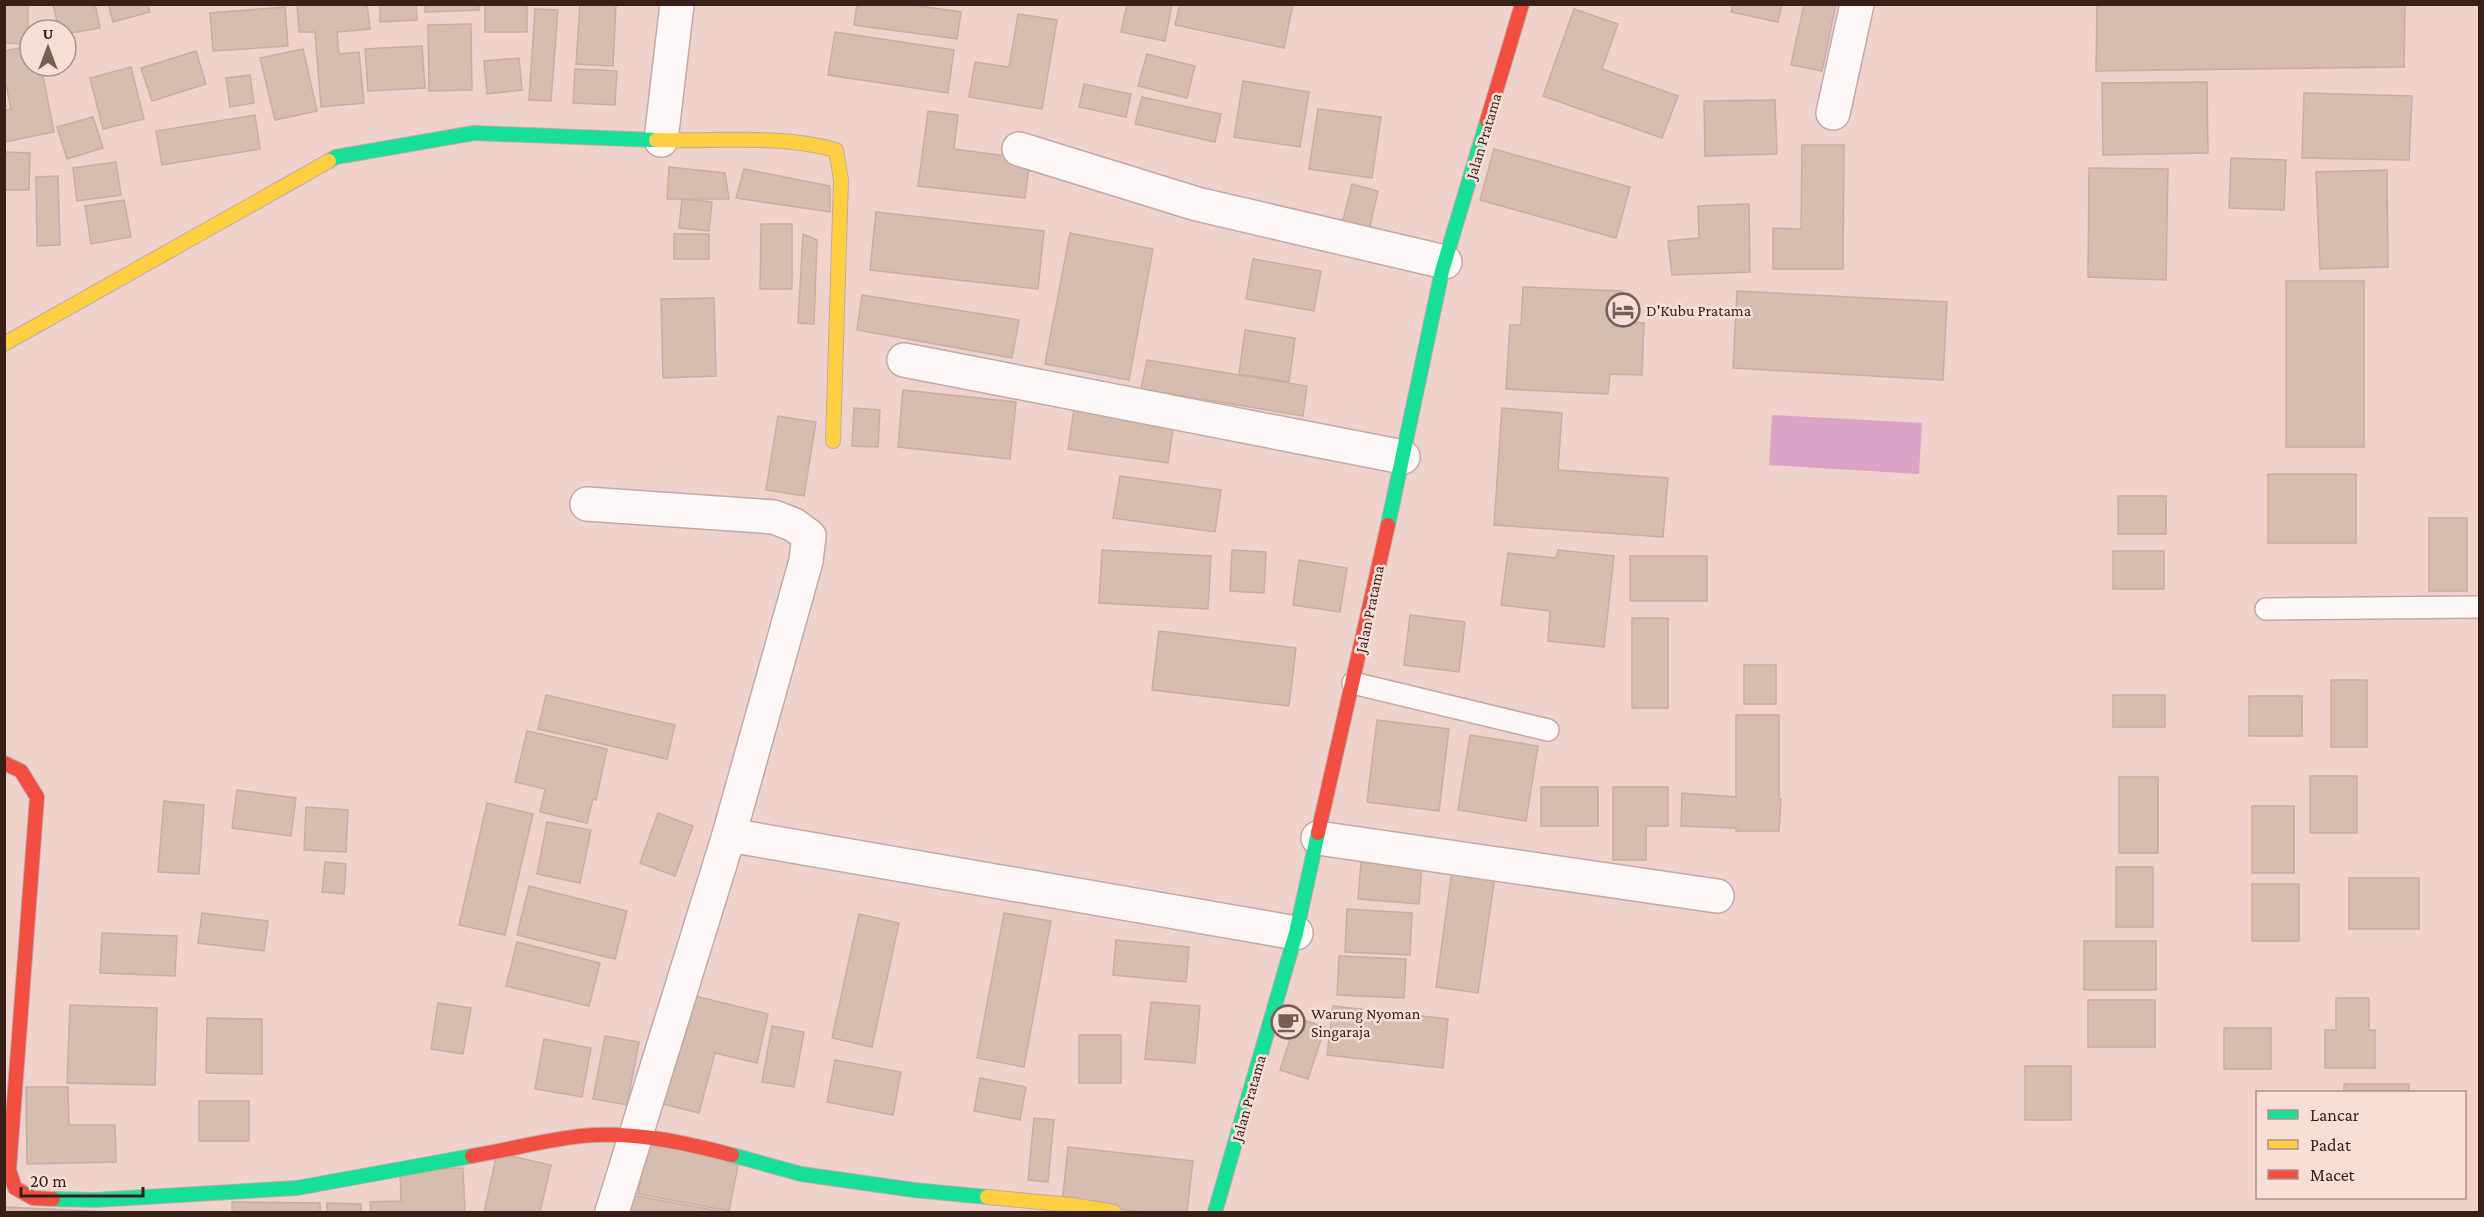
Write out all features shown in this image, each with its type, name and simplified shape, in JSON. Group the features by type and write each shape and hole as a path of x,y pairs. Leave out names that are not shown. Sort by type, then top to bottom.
{"street":[{"path":"661,140 677,4"},
{"name":"Jalan Pratama","path":"1215,1212 1296,933 1445,262 1522,4"},
{"path":"1833,113 1857,4"},
{"path":"4,344 336,157 474,133 583,135 661,140 727,139 818,145 836,150 841,180 833,441"},
{"path":"1019,149 1197,204 1445,262"},
{"path":"904,360 1403,457"},
{"path":"587,504 774,517 794,525 809,536 806,561 729,835 612,1212"},
{"path":"4,763 13,765 29,778 37,797 9,1170 15,1188 33,1198 95,1200 297,1188 582,1136 635,1136 691,1144 801,1174 914,1190 1072,1205 1114,1212"},
{"path":"729,835 1296,933"},
{"path":"1318,838 1718,896"}],"lane":[{"path":"2266,609 2480,607"},
{"path":"1353,683 1548,730"}],"shaded area":[{"path":"1772,415 1922,423 1919,474 1769,465"}],"building":[{"path":"4,4 28,4 28,18 18,18 18,44 4,43"},
{"path":"53,4 95,4 100,28 78,32 78,18 56,18"},
{"path":"108,4 148,4 150,12 113,22"},
{"path":"297,4 367,4 370,29 337,32 339,54 359,52 364,103 321,107 315,32 299,32"},
{"path":"380,4 416,4 417,20 380,22"},
{"path":"425,4 479,4 479,10 425,12"},
{"path":"485,4 527,4 527,32 485,32"},
{"path":"580,4 616,4 613,66 576,64"},
{"path":"857,4 905,4 961,12 957,39 854,25"},
{"path":"1127,4 1172,4 1165,41 1121,32"},
{"path":"1180,4 1293,4 1284,48 1175,25"},
{"path":"1733,4 1782,4 1778,22 1731,12"},
{"path":"1804,4 1836,4 1822,71 1791,65"},
{"path":"2097,4 2405,4 2404,67 2096,71"},
{"path":"285,7 288,46 213,51 210,13"},
{"path":"535,9 558,10 551,101 529,100"},
{"path":"1574,9 1618,24 1602,69 1678,96 1662,138 1543,96"},
{"path":"1018,14 1057,20 1042,109 969,97 975,62 1009,67"},
{"path":"471,24 472,90 429,91 428,25"},
{"path":"835,32 954,50 948,93 828,75"},
{"path":"422,46 425,88 368,91 365,49"},
{"path":"18,48 18,78 43,78 54,132 4,142 4,111 11,109 4,75 4,51"},
{"path":"303,49 317,111 275,120 260,58"},
{"path":"196,51 206,84 152,101 141,68"},
{"path":"1147,54 1195,66 1187,98 1138,86"},
{"path":"519,58 522,90 487,94 484,61"},
{"path":"131,67 144,119 103,129 90,78"},
{"path":"575,69 617,71 615,105 573,103"},
{"path":"250,75 254,103 230,107 226,78"},
{"path":"1243,81 1309,92 1300,147 1234,137"},
{"path":"2207,82 2208,153 2103,155 2102,83"},
{"path":"1084,84 1131,94 1126,117 1079,107"},
{"path":"2304,93 2412,96 2409,160 2302,158"},
{"path":"1142,97 1221,114 1215,142 1135,124"},
{"path":"1775,100 1777,154 1705,156 1704,101"},
{"path":"1318,109 1381,117 1372,178 1309,169"},
{"path":"928,111 958,115 954,149 1030,159 1025,198 918,186"},
{"path":"255,115 260,149 162,165 156,131"},
{"path":"93,117 103,148 67,159 57,127"},
{"path":"1802,145 1844,145 1843,269 1773,269 1773,228 1801,229"},
{"path":"1494,149 1630,187 1616,238 1480,200"},
{"path":"4,152 30,153 29,190 4,190"},
{"path":"2231,158 2286,160 2284,210 2229,208"},
{"path":"116,162 121,195 77,201 73,168"},
{"path":"669,167 725,173 729,199 667,199"},
{"path":"2089,168 2168,169 2166,280 2088,277"},
{"path":"744,169 830,186 830,212 736,198"},
{"path":"2387,170 2388,267 2320,269 2316,172"},
{"path":"58,176 60,245 37,246 36,177"},
{"path":"1352,184 1378,191 1369,230 1342,224"},
{"path":"682,199 712,202 709,231 679,228"},
{"path":"124,200 131,237 91,244 85,206"},
{"path":"1749,204 1750,272 1672,275 1668,241 1699,238 1698,206"},
{"path":"876,212 1044,231 1038,289 870,270"},
{"path":"761,224 792,224 792,289 760,289"},
{"path":"1070,233 1153,249 1129,380 1045,364"},
{"path":"674,234 709,234 709,259 674,259"},
{"path":"803,234 817,240 814,324 798,323"},
{"path":"1253,259 1321,271 1314,311 1246,299"},
{"path":"2286,281 2364,281 2364,447 2286,447"},
{"path":"1523,287 1622,291 1620,321 1644,323 1642,375 1610,374 1608,394 1506,389 1510,325 1521,325"},
{"path":"1737,291 1947,302 1943,380 1733,368"},
{"path":"862,295 1019,320 1012,358 857,330"},
{"path":"714,298 716,376 663,378 661,299"},
{"path":"1245,330 1295,338 1289,382 1239,374"},
{"path":"1147,360 1307,386 1303,416 1141,389"},
{"path":"903,390 1016,402 1010,459 898,447"},
{"path":"854,408 880,410 878,447 852,446"},
{"path":"1502,408 1562,413 1558,470 1668,478 1663,537 1494,525"},
{"path":"1074,409 1174,423 1168,463 1068,449"},
{"path":"778,416 816,422 804,496 766,490"},
{"path":"2268,474 2356,474 2356,543 2268,543"},
{"path":"1120,476 1221,490 1215,532 1113,518"},
{"path":"2118,496 2166,496 2166,534 2118,534"},
{"path":"2429,518 2467,518 2467,591 2429,591"},
{"path":"1102,550 1211,556 1208,609 1099,603"},
{"path":"1232,550 1266,552 1264,593 1230,591"},
{"path":"1558,550 1614,556 1604,647 1548,641 1550,611 1501,605 1508,553 1556,558"},
{"path":"2113,551 2164,551 2164,589 2113,589"},
{"path":"1630,556 1707,556 1707,601 1630,601"},
{"path":"1299,560 1347,568 1340,612 1293,605"},
{"path":"1410,615 1465,622 1459,672 1404,665"},
{"path":"1632,618 1668,618 1668,708 1632,708"},
{"path":"1159,631 1296,648 1289,706 1152,690"},
{"path":"1744,665 1776,665 1776,704 1744,704"},
{"path":"2331,680 2367,680 2367,747 2331,747"},
{"path":"546,695 675,725 667,759 538,729"},
{"path":"2113,695 2165,695 2165,727 2113,727"},
{"path":"2249,696 2302,696 2302,736 2249,736"},
{"path":"1736,715 1779,715 1779,799 1781,799 1779,831 1736,831 1736,828 1681,826 1682,793 1736,797"},
{"path":"1377,720 1449,729 1439,811 1367,802"},
{"path":"527,731 607,749 596,800 593,799 587,823 540,812 545,789 515,782"},
{"path":"1470,735 1538,746 1526,821 1458,810"},
{"path":"2310,776 2357,776 2357,833 2310,833"},
{"path":"2119,777 2158,777 2158,853 2119,853"},
{"path":"1541,787 1598,787 1598,826 1541,826"},
{"path":"1613,787 1668,787 1668,826 1646,826 1646,860 1613,860"},
{"path":"237,790 296,798 291,836 232,828"},
{"path":"164,801 204,805 199,874 158,872"},
{"path":"487,803 533,814 505,935 459,925"},
{"path":"2252,806 2294,806 2294,873 2252,873"},
{"path":"306,807 348,810 346,852 304,850"},
{"path":"658,813 693,826 675,876 640,863"},
{"path":"547,822 591,830 580,883 537,874"},
{"path":"325,862 346,864 344,894 322,892"},
{"path":"1361,862 1422,866 1419,904 1358,899"},
{"path":"2116,867 2153,867 2153,927 2116,927"},
{"path":"1452,870 1495,876 1478,993 1436,987"},
{"path":"2349,878 2419,878 2419,929 2349,929"},
{"path":"2252,884 2299,884 2299,941 2252,941"},
{"path":"529,886 627,911 615,959 517,935"},
{"path":"1347,909 1412,913 1410,955 1345,952"},
{"path":"202,913 268,921 264,951 198,943"},
{"path":"1004,913 1051,921 1024,1067 977,1058"},
{"path":"859,914 899,923 872,1047 832,1038"},
{"path":"102,933 177,936 175,976 100,973"},
{"path":"1116,940 1189,947 1186,982 1113,975"},
{"path":"2084,941 2156,941 2156,990 2084,990"},
{"path":"517,942 600,963 589,1006 506,986"},
{"path":"1339,956 1406,959 1404,998 1337,995"},
{"path":"687,994 768,1014 757,1063 715,1053 699,1113 659,1103"},
{"path":"2336,998 2369,998 2369,1030 2375,1030 2375,1068 2325,1068 2325,1030 2336,1030"},
{"path":"2088,1000 2155,1000 2155,1047 2088,1047"},
{"path":"1151,1002 1200,1006 1195,1063 1145,1059"},
{"path":"438,1003 471,1008 463,1054 431,1049"},
{"path":"70,1005 157,1008 155,1085 67,1083"},
{"path":"1333,1006 1448,1019 1443,1068 1327,1055"},
{"path":"207,1018 262,1019 262,1074 206,1073"},
{"path":"1297,1018 1325,1027 1308,1079 1280,1070"},
{"path":"772,1026 804,1032 794,1087 762,1082"},
{"path":"2224,1028 2271,1028 2271,1069 2224,1069"},
{"path":"1079,1035 1121,1035 1121,1083 1079,1083"},
{"path":"605,1036 639,1042 627,1105 593,1099"},
{"path":"544,1039 591,1048 582,1097 535,1089"},
{"path":"835,1060 901,1072 893,1115 827,1102"},
{"path":"2025,1066 2071,1066 2071,1120 2025,1120"},
{"path":"980,1078 1026,1087 1020,1120 974,1111"},
{"path":"2344,1084 2409,1084 2409,1091 2344,1091"},
{"path":"26,1087 68,1087 69,1125 115,1125 116,1162 27,1164"},
{"path":"199,1101 249,1101 249,1141 199,1141"},
{"path":"1034,1118 1054,1120 1048,1182 1028,1180"},
{"path":"648,1142 739,1160 729,1211 638,1194"},
{"path":"1068,1147 1193,1161 1187,1212 1145,1212 1062,1203"},
{"path":"497,1153 551,1165 540,1212 484,1212"},
{"path":"463,1168 465,1212 371,1212 370,1202 401,1201 400,1170"},
{"path":"631,1195 724,1212 628,1212"},
{"path":"232,1202 320,1203 320,1212 232,1212"},
{"path":"327,1203 361,1204 361,1212 327,1212"},
{"path":"4,1207 111,1212 4,1212"}],"traffic: fast":[{"path":"1388,525 1442,271 1487,121"},
{"path":"329,161 336,157 474,133 656,140"},
{"path":"1215,1212 1296,933 1318,833"},
{"path":"732,1155 801,1174 914,1190 987,1197"},
{"path":"53,1199 95,1200 297,1188 472,1156"}],"traffic: slow":[{"path":"656,140 769,140 836,150 841,180 833,441"},
{"path":"4,344 329,161"},
{"path":"987,1197 1072,1205 1114,1212"}],"traffic: jam":[{"path":"1487,121 1522,4"},
{"path":"1318,833 1388,525"},
{"path":"4,763 21,771 37,797 9,1170 15,1188 33,1198 53,1199"},
{"path":"472,1156 554,1140 600,1135 638,1136 732,1155"}],"place":[{"name":"D'Kubu Pratama","path":"1623,310"},
{"name":"Warung Nyoman Singaraja","path":"1288,1022"}]}
